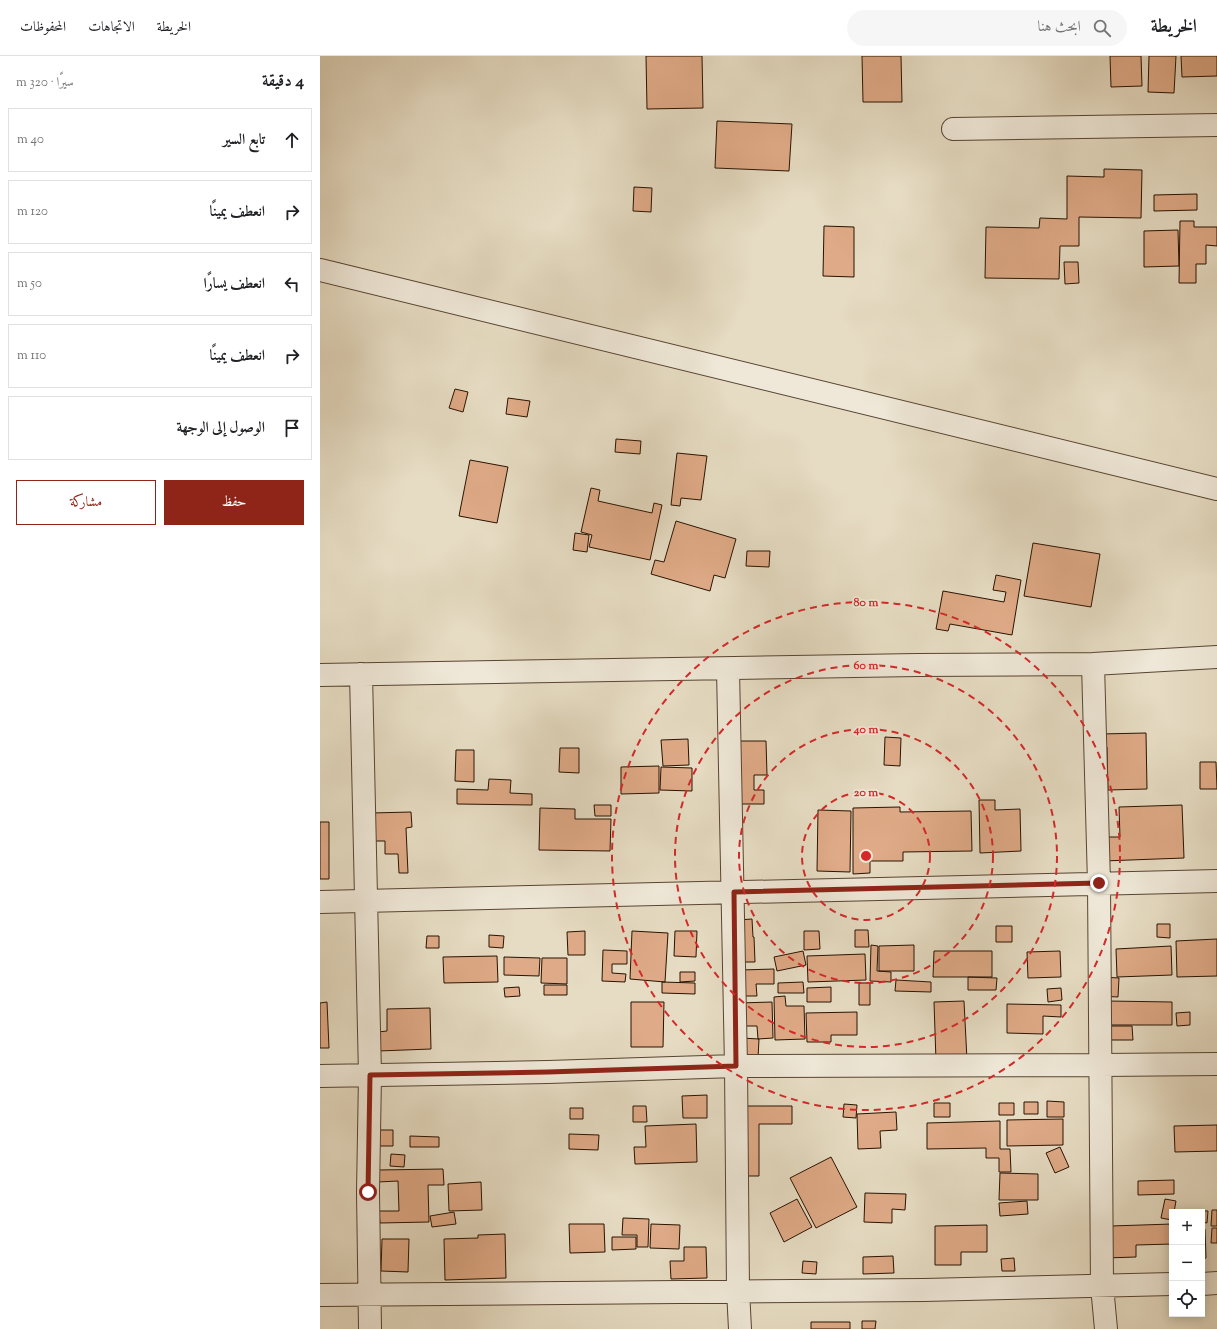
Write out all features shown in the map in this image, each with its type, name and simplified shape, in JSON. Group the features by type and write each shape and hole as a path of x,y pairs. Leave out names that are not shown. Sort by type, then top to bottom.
{"street":[{"path":"953,129 1217,125"},
{"path":"320,270 1217,489"},
{"path":"320,675 917,665 1093,664 1217,657"},
{"path":"1093,664 1099,883 1102,1286 1106,1329"},
{"path":"728,669 734,892 738,1290 740,1329"},
{"path":"361,674 370,1075 368,1192 370,1329"},
{"path":"320,902 1217,881"},
{"path":"320,1076 548,1072 736,1066 1217,1064"},
{"path":"1205,1284 1217,1283"},
{"path":"320,1295 738,1290 916,1290 1169,1284"}],"building":[{"path":"646,56 702,56 703,108 647,109"},
{"path":"862,56 901,56 902,102 863,102"},
{"path":"1110,56 1141,56 1142,86 1111,87"},
{"path":"1149,56 1176,56 1174,93 1148,92"},
{"path":"1181,56 1217,56 1217,76 1182,77"},
{"path":"717,121 792,124 789,171 715,168"},
{"path":"1104,169 1142,170 1141,218 1079,217 1079,246 1060,246 1059,279 985,278 986,227 1039,228 1040,218 1067,219 1067,176 1104,177"},
{"path":"634,187 652,188 651,212 633,211"},
{"path":"1197,194 1197,210 1154,211 1154,195"},
{"path":"1180,221 1194,221 1194,227 1217,227 1217,246 1206,245 1206,264 1196,264 1196,283 1179,283"},
{"path":"824,226 854,227 854,277 823,276"},
{"path":"1178,230 1179,266 1144,267 1144,231"},
{"path":"1064,262 1078,262 1079,283 1065,284"},
{"path":"455,389 468,392 463,412 449,408"},
{"path":"508,398 530,401 527,417 506,414"},
{"path":"616,439 641,441 640,454 615,452"},
{"path":"677,453 707,456 701,500 681,498 680,506 671,505"},
{"path":"470,460 508,467 497,523 459,516"},
{"path":"591,488 600,490 598,501 652,513 654,503 662,505 650,560 589,547 592,535 581,532"},
{"path":"676,521 736,539 725,578 714,575 710,591 651,574 655,560 664,562"},
{"path":"575,533 589,535 587,552 573,550"},
{"path":"1033,543 1100,554 1091,607 1024,596"},
{"path":"747,551 770,551 769,567 746,566"},
{"path":"996,575 1021,580 1012,635 950,624 948,631 936,629 943,591 1004,602 1006,592 993,590"},
{"path":"1146,733 1147,789 1108,790 1107,747 1100,747 1100,734"},
{"path":"885,737 901,738 900,766 884,765"},
{"path":"688,739 689,765 663,766 661,740"},
{"path":"737,741 766,741 767,775 754,775 754,790 764,790 764,804 739,804"},
{"path":"560,748 579,748 579,773 559,772"},
{"path":"456,750 474,750 474,782 455,781"},
{"path":"1200,762 1216,762 1217,789 1200,789"},
{"path":"659,766 659,793 621,794 621,767"},
{"path":"661,767 692,768 692,791 660,790"},
{"path":"489,779 511,780 510,793 532,794 532,805 457,804 457,789 488,790"},
{"path":"979,800 995,800 995,810 1020,809 1021,851 980,853"},
{"path":"594,805 611,805 611,816 595,816"},
{"path":"1182,805 1184,858 1103,861 1103,837 1120,837 1119,807"},
{"path":"900,807 900,812 971,811 972,851 903,852 903,861 870,861 870,873 853,874 853,808"},
{"path":"540,808 575,809 575,819 611,819 610,851 539,850"},
{"path":"818,810 851,811 850,872 817,871"},
{"path":"411,812 412,827 406,828 408,873 399,873 398,854 385,854 385,841 372,841 371,813"},
{"path":"320,822 329,822 329,879 320,879"},
{"path":"752,919 755,962 739,962 738,920"},
{"path":"1157,924 1170,924 1170,938 1157,937"},
{"path":"996,926 1012,926 1012,942 996,942"},
{"path":"855,930 868,930 869,947 855,947"},
{"path":"585,931 585,955 568,955 567,932"},
{"path":"632,931 668,933 665,982 630,979"},
{"path":"675,931 697,931 696,957 674,956"},
{"path":"804,931 819,931 820,949 804,950"},
{"path":"489,935 504,936 503,948 489,947"},
{"path":"427,936 439,936 439,948 426,948"},
{"path":"1217,939 1217,976 1177,977 1176,941"},
{"path":"871,945 878,946 877,971 891,972 891,982 870,981"},
{"path":"914,945 914,971 879,971 879,946"},
{"path":"1171,946 1172,975 1117,977 1116,949"},
{"path":"603,950 627,951 627,964 612,964 612,973 626,974 625,982 602,981"},
{"path":"803,951 806,965 777,971 774,957"},
{"path":"934,951 992,951 992,977 933,977"},
{"path":"1060,951 1061,977 1028,978 1027,952"},
{"path":"865,954 866,980 808,982 807,956"},
{"path":"497,956 498,982 444,983 443,957"},
{"path":"504,957 540,958 539,976 504,975"},
{"path":"542,958 567,958 567,984 541,983"},
{"path":"774,969 774,984 756,984 757,996 742,996 741,970"},
{"path":"680,972 695,972 695,981 680,982"},
{"path":"968,977 997,978 996,990 968,990"},
{"path":"1102,977 1119,978 1118,997 1101,996"},
{"path":"896,980 931,982 931,992 895,991"},
{"path":"662,982 695,983 695,994 662,993"},
{"path":"803,982 804,993 778,993 778,983"},
{"path":"859,983 870,983 870,1005 859,1005"},
{"path":"544,985 567,985 567,995 544,995"},
{"path":"519,987 520,996 505,997 504,988"},
{"path":"831,987 831,1002 807,1002 807,988"},
{"path":"1061,988 1062,1000 1048,1002 1047,989"},
{"path":"785,996 786,1006 804,1006 805,1039 775,1040 774,997"},
{"path":"964,1001 967,1060 936,1061 934,1002"},
{"path":"1108,1001 1172,1002 1172,1025 1108,1025"},
{"path":"327,1002 329,1048 320,1048 320,1003"},
{"path":"631,1002 664,1002 663,1047 631,1047"},
{"path":"772,1002 773,1038 758,1039 757,1026 740,1026 739,1003"},
{"path":"1007,1004 1061,1005 1061,1017 1043,1016 1043,1034 1007,1033"},
{"path":"430,1008 431,1049 378,1051 378,1032 387,1031 387,1009"},
{"path":"857,1012 857,1035 831,1035 831,1042 807,1042 806,1013"},
{"path":"1190,1012 1190,1025 1177,1026 1176,1013"},
{"path":"1109,1026 1132,1026 1133,1040 1109,1040"},
{"path":"741,1038 759,1039 758,1058 740,1057"},
{"path":"707,1095 707,1118 683,1118 682,1096"},
{"path":"1047,1101 1064,1102 1064,1117 1047,1117"},
{"path":"1024,1102 1038,1102 1038,1114 1024,1114"},
{"path":"934,1103 950,1103 950,1117 934,1117"},
{"path":"999,1103 1014,1103 1014,1115 999,1115"},
{"path":"844,1104 857,1105 856,1118 843,1117"},
{"path":"633,1106 646,1106 647,1122 633,1122"},
{"path":"743,1106 792,1106 792,1124 759,1124 759,1176 744,1176"},
{"path":"570,1108 583,1108 583,1119 570,1119"},
{"path":"896,1112 897,1130 880,1131 881,1148 858,1149 857,1114"},
{"path":"1063,1119 1063,1145 1007,1146 1007,1120"},
{"path":"1000,1121 1000,1149 1010,1149 1011,1172 999,1172 999,1158 986,1158 986,1148 927,1149 927,1123"},
{"path":"696,1124 697,1162 635,1164 634,1147 646,1147 645,1126"},
{"path":"1217,1125 1217,1151 1175,1152 1174,1126"},
{"path":"379,1130 393,1130 393,1146 379,1146"},
{"path":"569,1134 599,1135 598,1150 569,1149"},
{"path":"410,1136 439,1137 439,1147 410,1147"},
{"path":"1060,1147 1069,1167 1055,1173 1046,1153"},
{"path":"391,1154 405,1155 404,1167 390,1166"},
{"path":"831,1157 857,1207 816,1228 790,1178"},
{"path":"443,1169 444,1185 428,1185 429,1222 380,1223 379,1211 399,1211 398,1181 378,1182 378,1170"},
{"path":"1000,1173 1038,1174 1038,1200 999,1200"},
{"path":"1174,1180 1174,1194 1138,1195 1138,1181"},
{"path":"481,1182 482,1210 449,1211 448,1184"},
{"path":"865,1193 906,1194 905,1210 892,1209 892,1223 864,1222"},
{"path":"797,1199 812,1227 784,1242 770,1213"},
{"path":"1165,1199 1176,1201 1175,1209 1169,1209 1169,1219 1161,1218"},
{"path":"1027,1201 1028,1214 1000,1216 999,1203"},
{"path":"1212,1210 1217,1210 1217,1226 1211,1226"},
{"path":"1205,1211 1208,1211 1207,1223 1205,1223"},
{"path":"454,1212 456,1224 432,1227 430,1216"},
{"path":"623,1218 649,1219 648,1247 637,1247 637,1235 622,1235"},
{"path":"569,1224 604,1224 605,1252 570,1253"},
{"path":"651,1224 680,1225 679,1249 650,1248"},
{"path":"1169,1224 1169,1244 1136,1245 1136,1257 1105,1258 1111,1226"},
{"path":"987,1225 987,1252 961,1252 961,1265 935,1265 935,1226"},
{"path":"1212,1228 1217,1228 1217,1243 1211,1243"},
{"path":"1205,1229 1206,1258 1205,1258"},
{"path":"505,1234 506,1278 445,1280 444,1239 478,1238 478,1235"},
{"path":"612,1237 636,1237 636,1249 612,1250"},
{"path":"382,1239 409,1239 408,1272 381,1271"},
{"path":"684,1247 706,1247 707,1278 671,1279 670,1261 684,1261"},
{"path":"893,1256 894,1273 863,1274 863,1257"},
{"path":"1014,1258 1015,1271 1002,1271 1001,1259"},
{"path":"803,1261 817,1262 816,1274 802,1273"},
{"path":"862,1321 876,1321 875,1329 862,1329"},
{"path":"811,1322 850,1322 850,1329 811,1329"}],"route":[{"path":"368,1192 370,1075 548,1072 736,1066 734,892 1099,883"}]}
